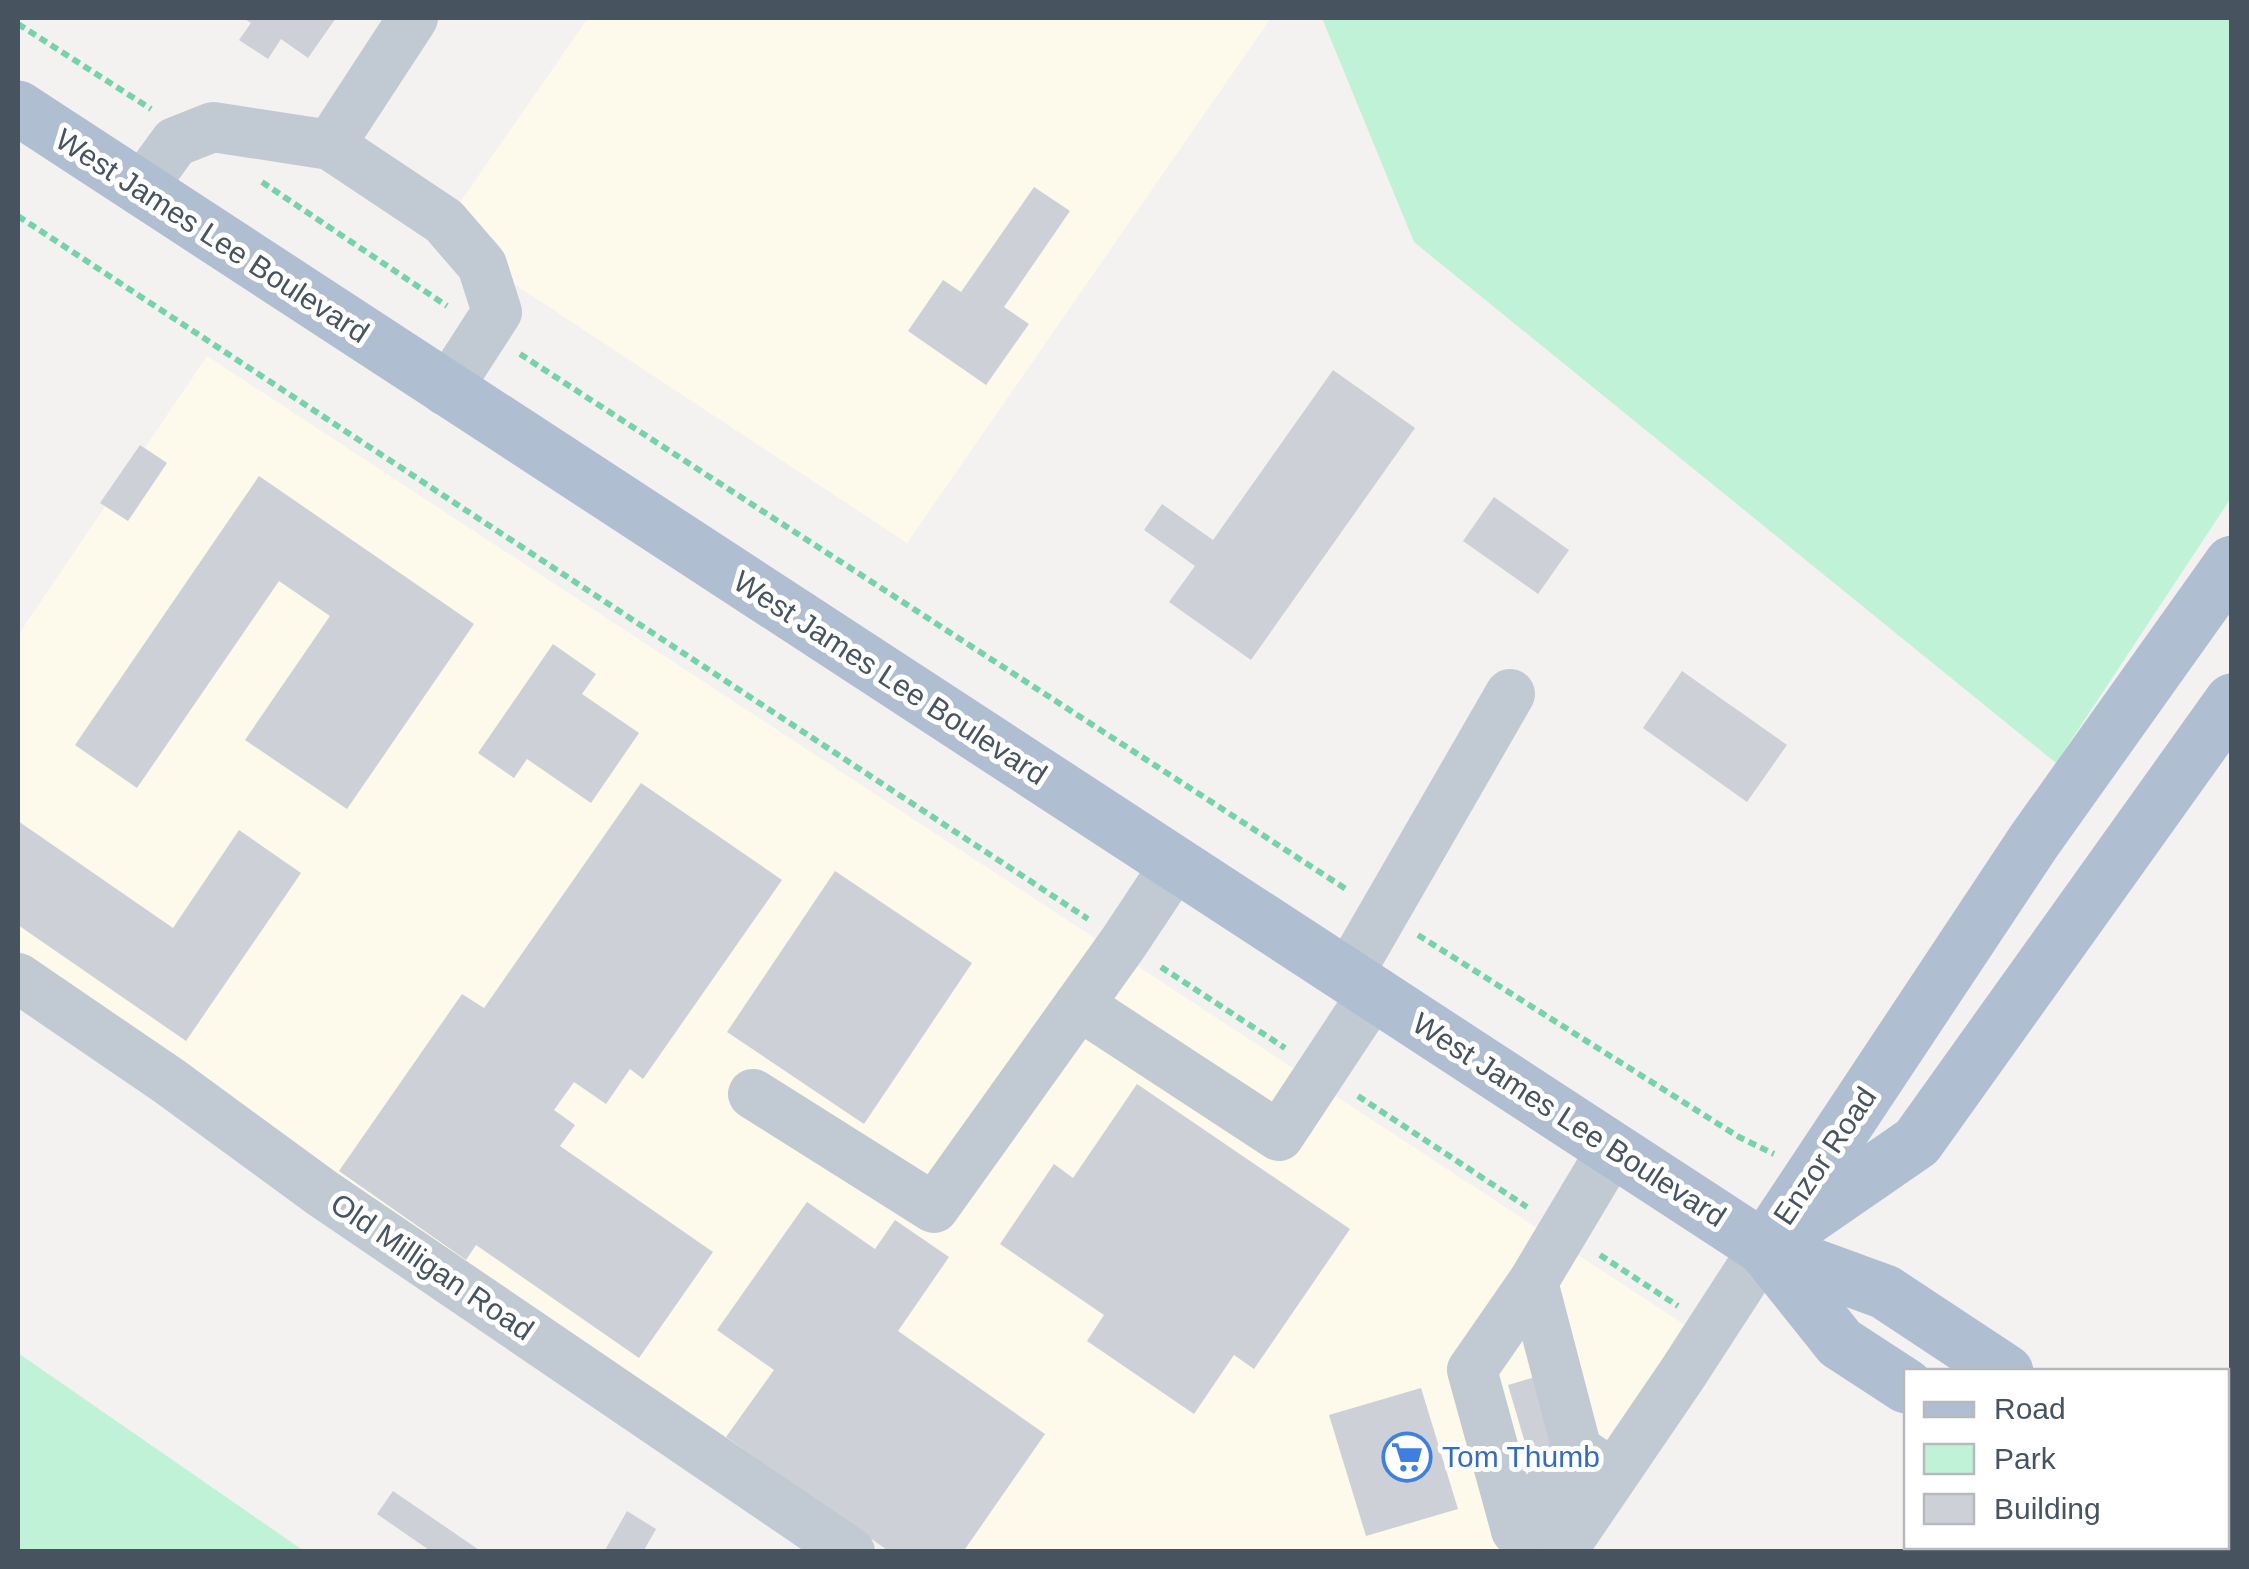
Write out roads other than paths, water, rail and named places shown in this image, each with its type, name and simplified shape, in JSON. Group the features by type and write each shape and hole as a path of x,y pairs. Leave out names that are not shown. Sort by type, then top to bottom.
{"main road":[{"name":"West James Lee Boulevard","path":"18,108 1764,1248 1885,1292 2001,1369"},
{"name":"Enzor Road","path":"1764,1248 2034,841 2232,563"},
{"name":"Enzor Road","path":"1764,1248 1916,1142 2232,700"},
{"name":"West James Lee Boulevard","path":"1764,1248 1840,1343 1904,1385"}],"street":[{"path":"330,145 413,18"},
{"path":"140,190 175,142 214,127 330,145 444,221 482,265 497,312 446,390"},
{"path":"1079,1005 1280,1136 1322,1072 1361,983 1384,913 1510,694"},
{"path":"753,1094 934,1208 1177,862"},
{"name":"Old Milligan Road","path":"18,978 322,1192 850,1552"},
{"path":"1528,1541 1472,1370 1533,1282 1613,1148"},
{"path":"1528,1541 1712,1328 1764,1248"},
{"path":"1533,1282 1595,1462 1561,1552"}],"place":[{"name":"Tom Thumb","path":"1407,1457"}]}
